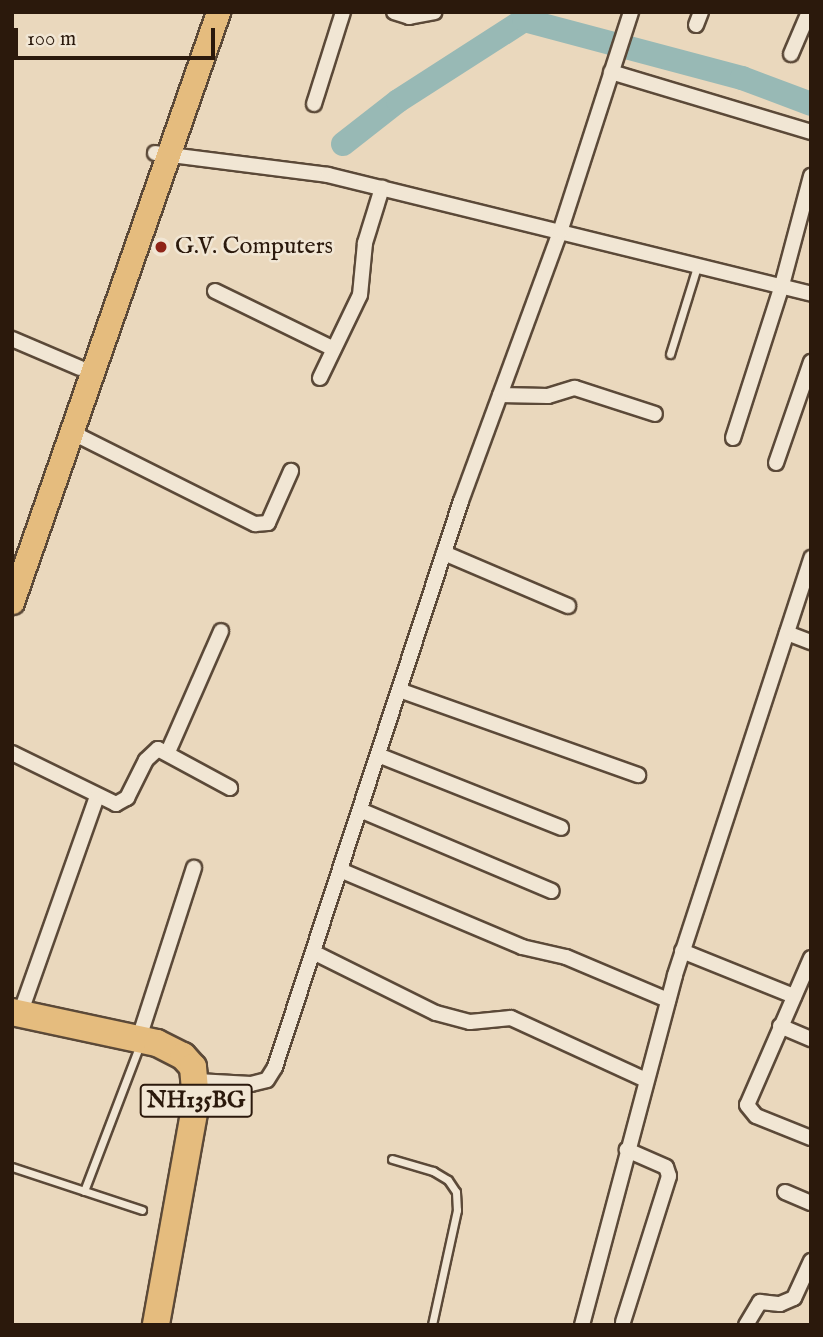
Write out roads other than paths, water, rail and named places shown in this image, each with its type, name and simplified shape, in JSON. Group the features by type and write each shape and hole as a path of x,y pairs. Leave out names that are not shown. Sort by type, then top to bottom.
{"highway":[{"name":"NH135BG","path":"15,1017 183,1056 197,1080 156,1325"},
{"name":"NH135BG","path":"138,1045 178,1072 182,1097 143,1325"}],"main road":[{"path":"190,73 206,12"},
{"path":"12,557 190,73 218,12"},
{"path":"12,602 71,432 160,153"}],"street":[{"path":"314,104 343,12"},
{"path":"394,12 409,17 435,12"},
{"path":"791,54 809,12"},
{"path":"197,1080 251,1084 267,1080 313,952 444,553 560,232 628,19"},
{"path":"613,67 811,132"},
{"path":"160,153 328,175 696,267 782,285 811,295"},
{"path":"733,438 782,285 811,176"},
{"path":"320,378 360,295 365,243 382,188"},
{"path":"215,291 334,349"},
{"path":"12,339 80,368"},
{"path":"775,463 811,362"},
{"path":"500,395 548,396 575,388 655,414"},
{"path":"71,432 255,524 268,523 291,471"},
{"path":"444,553 568,606"},
{"path":"582,1325 682,951 787,633 806,586 811,558"},
{"path":"168,752 221,632"},
{"path":"787,633 811,642"},
{"path":"399,690 638,775"},
{"path":"12,754 97,796 121,803 151,752 168,752 230,788"},
{"path":"378,755 561,828"},
{"path":"15,1017 97,796"},
{"path":"360,810 552,891"},
{"path":"138,1045 194,868"},
{"path":"340,870 522,947 566,957 668,1000"},
{"path":"682,951 794,996"},
{"path":"313,952 436,1013 470,1022 511,1018 646,1080"},
{"path":"810,962 747,1105 756,1116 811,1138"},
{"path":"780,1026 811,1039"},
{"path":"623,1322 669,1176 666,1167 627,1150"},
{"path":"785,1192 811,1203"},
{"path":"746,1325 760,1302 780,1304 794,1298 811,1261"}],"lane":[{"path":"670,354 696,267"},
{"path":"84,1191 138,1045"},
{"path":"392,1159 433,1171 448,1180 456,1192 457,1210 432,1325"},
{"path":"12,1167 142,1210"}],"waterway":[{"path":"343,144 398,101 524,20 742,78 811,104"}],"place":[{"name":"G.V. Computers","path":"161,247"}]}
